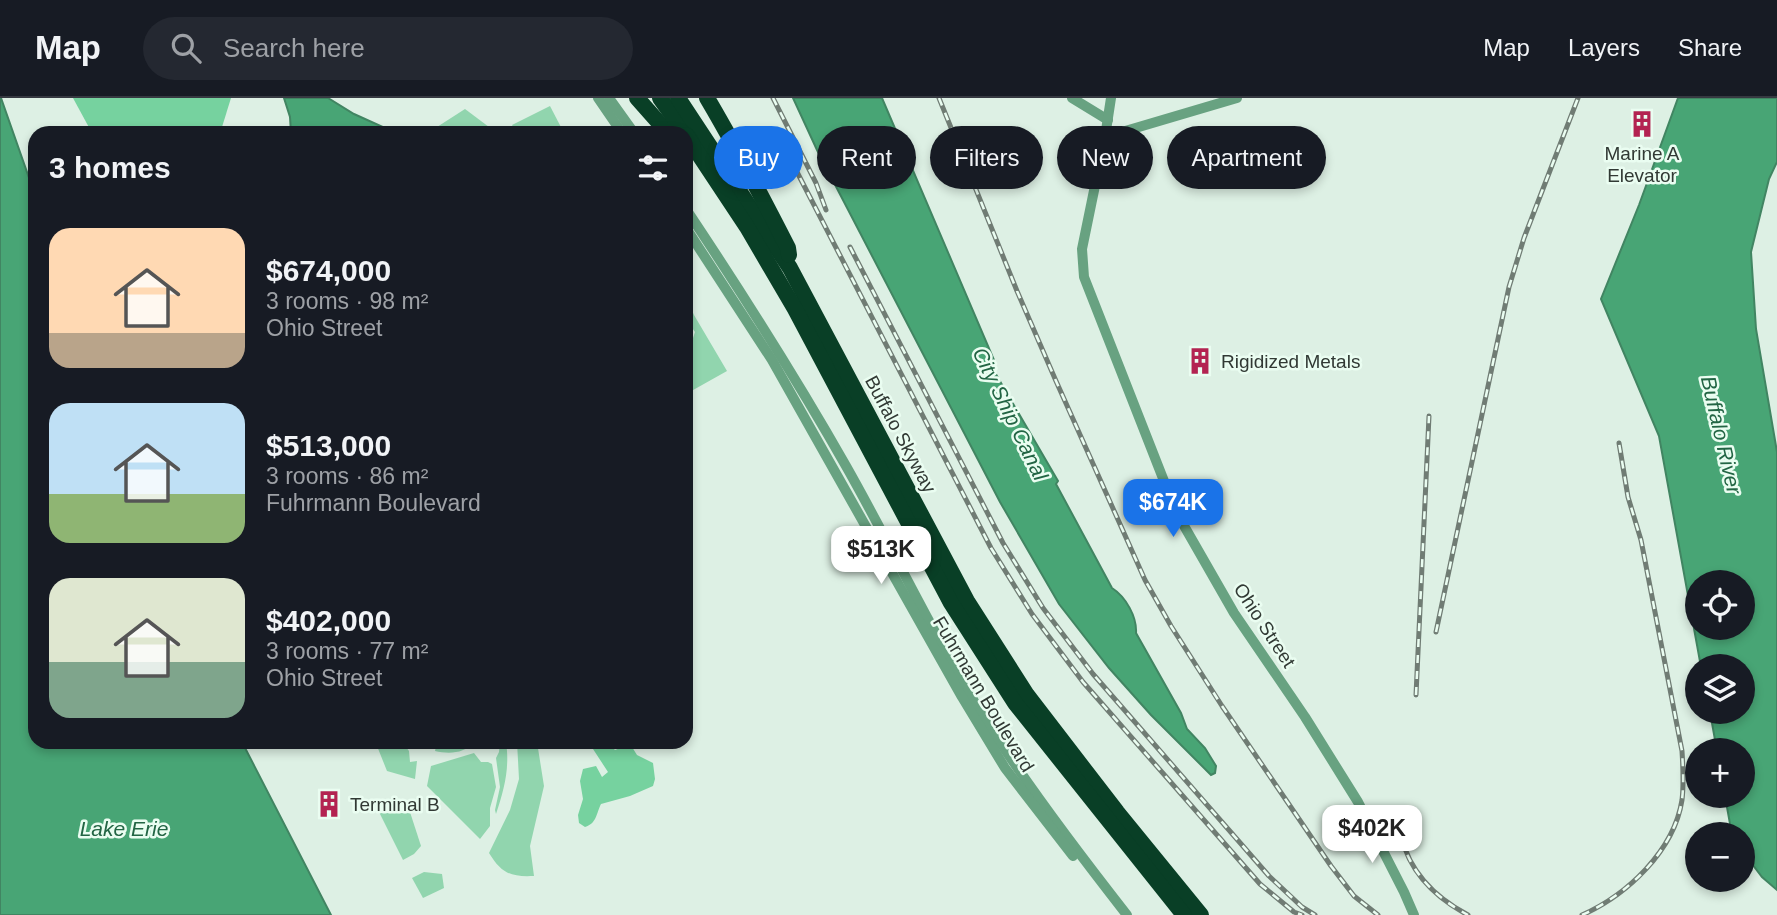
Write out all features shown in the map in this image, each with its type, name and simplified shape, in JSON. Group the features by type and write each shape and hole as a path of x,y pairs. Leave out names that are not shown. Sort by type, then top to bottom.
{"highway":[{"path":"637,98 662,126"},
{"name":"Buffalo Skyway","path":"660,98 679,126"},
{"name":"Buffalo Skyway","path":"678,98 790,268 832,363 951,603 1014,702 1184,915"},
{"path":"706,98 738,151 788,248 790,268"},
{"name":"Buffalo Skyway","path":"693,146 832,363 967,601 1027,695 1116,812 1201,915"},
{"path":"693,162 747,227"}],"street":[{"path":"598,98 617,126"},
{"path":"609,98 629,126"},
{"path":"1072,98 1108,120"},
{"name":"Ohio Street","path":"1107,126 1111,98"},
{"path":"1142,126 1237,98"},
{"name":"Ohio Street","path":"1094,189 1082,248 1084,277 1160,472 1183,524 1234,613 1305,717 1358,803 1414,915"},
{"name":"Fuhrmann Boulevard","path":"693,219 747,300 952,680 1005,768 1127,915"},
{"name":"Fuhrmann Boulevard","path":"693,238 776,358"},
{"name":"Fuhrmann Boulevard","path":"1076,854 1119,915"}],"shaded area":[{"path":"73,98 231,98 222,126 88,126"},
{"path":"550,106 560,126 513,126"},
{"path":"465,109 488,126 439,126"},
{"path":"693,313 727,371 693,390 693,338"},
{"path":"378,749 407,749 410,762 417,761 415,779 387,771"},
{"path":"435,749 466,749 451,753"},
{"path":"499,749 506,749 507,770 496,814 500,787 496,758"},
{"path":"517,749 538,749 544,786 530,846 534,876 508,873 498,866 489,853 510,810 519,779"},
{"path":"593,749 633,749 637,755 653,763 655,779 653,786 601,804 594,821 585,827 579,823 578,815 583,799 580,781 583,769 596,766 602,777 608,772"},
{"path":"474,753 481,762 492,764 496,787 490,808 490,826 480,839 427,786 431,766"},
{"path":"379,800 409,809 421,846 403,860 374,802"},
{"path":"424,872 442,874 444,888 423,898 412,878"}],"water":[{"name":"Lake Erie","path":"1,98 28,175 28,749 246,749 331,915 0,915"},
{"path":"284,98 328,98 381,126 291,126"},
{"name":"City Ship Canal","path":"793,98 882,98 894,126 817,126 817,150"},
{"name":"Buffalo River","path":"1678,98 1777,98 1777,162 1769,179 1751,252 1756,329 1777,452 1777,890 1755,868 1755,822 1730,822 1727,808 1755,808 1755,738 1715,738 1712,724 1755,724 1755,654 1699,654 1696,640 1755,640 1755,570 1685,570 1685,579 1659,436 1601,299"},
{"name":"City Ship Canal","path":"916,178 994,360 990,364 1058,481 1056,484 1112,588 1130,608 1136,633 1181,713 1187,729 1205,748 1216,766 1215,773 1211,775 1109,668 1059,604 1000,502 837,189 916,189"}],"railway":[{"path":"773,98 816,183 826,210"},
{"path":"939,98 1017,291 1145,580 1222,706 1331,866 1354,896 1378,915"},
{"path":"1436,632 1509,287 1524,238 1578,98"},
{"path":"803,184 991,548 1032,614 1083,682 1260,884 1294,912 1302,915"},
{"path":"850,247 1003,543 1043,608 1093,674 1269,876 1302,907 1315,915"},
{"path":"1416,695 1429,416"},
{"path":"1582,915 1615,896 1659,854 1677,819 1683,794 1682,751 1641,540 1628,497 1619,443"},
{"path":"1397,808 1405,849 1418,873 1445,901 1468,915"}],"place":[{"name":"Marine A Elevator","path":"1642,124"},
{"name":"Rigidized Metals","path":"1200,361"},
{"name":"Terminal B","path":"329,804"}]}
